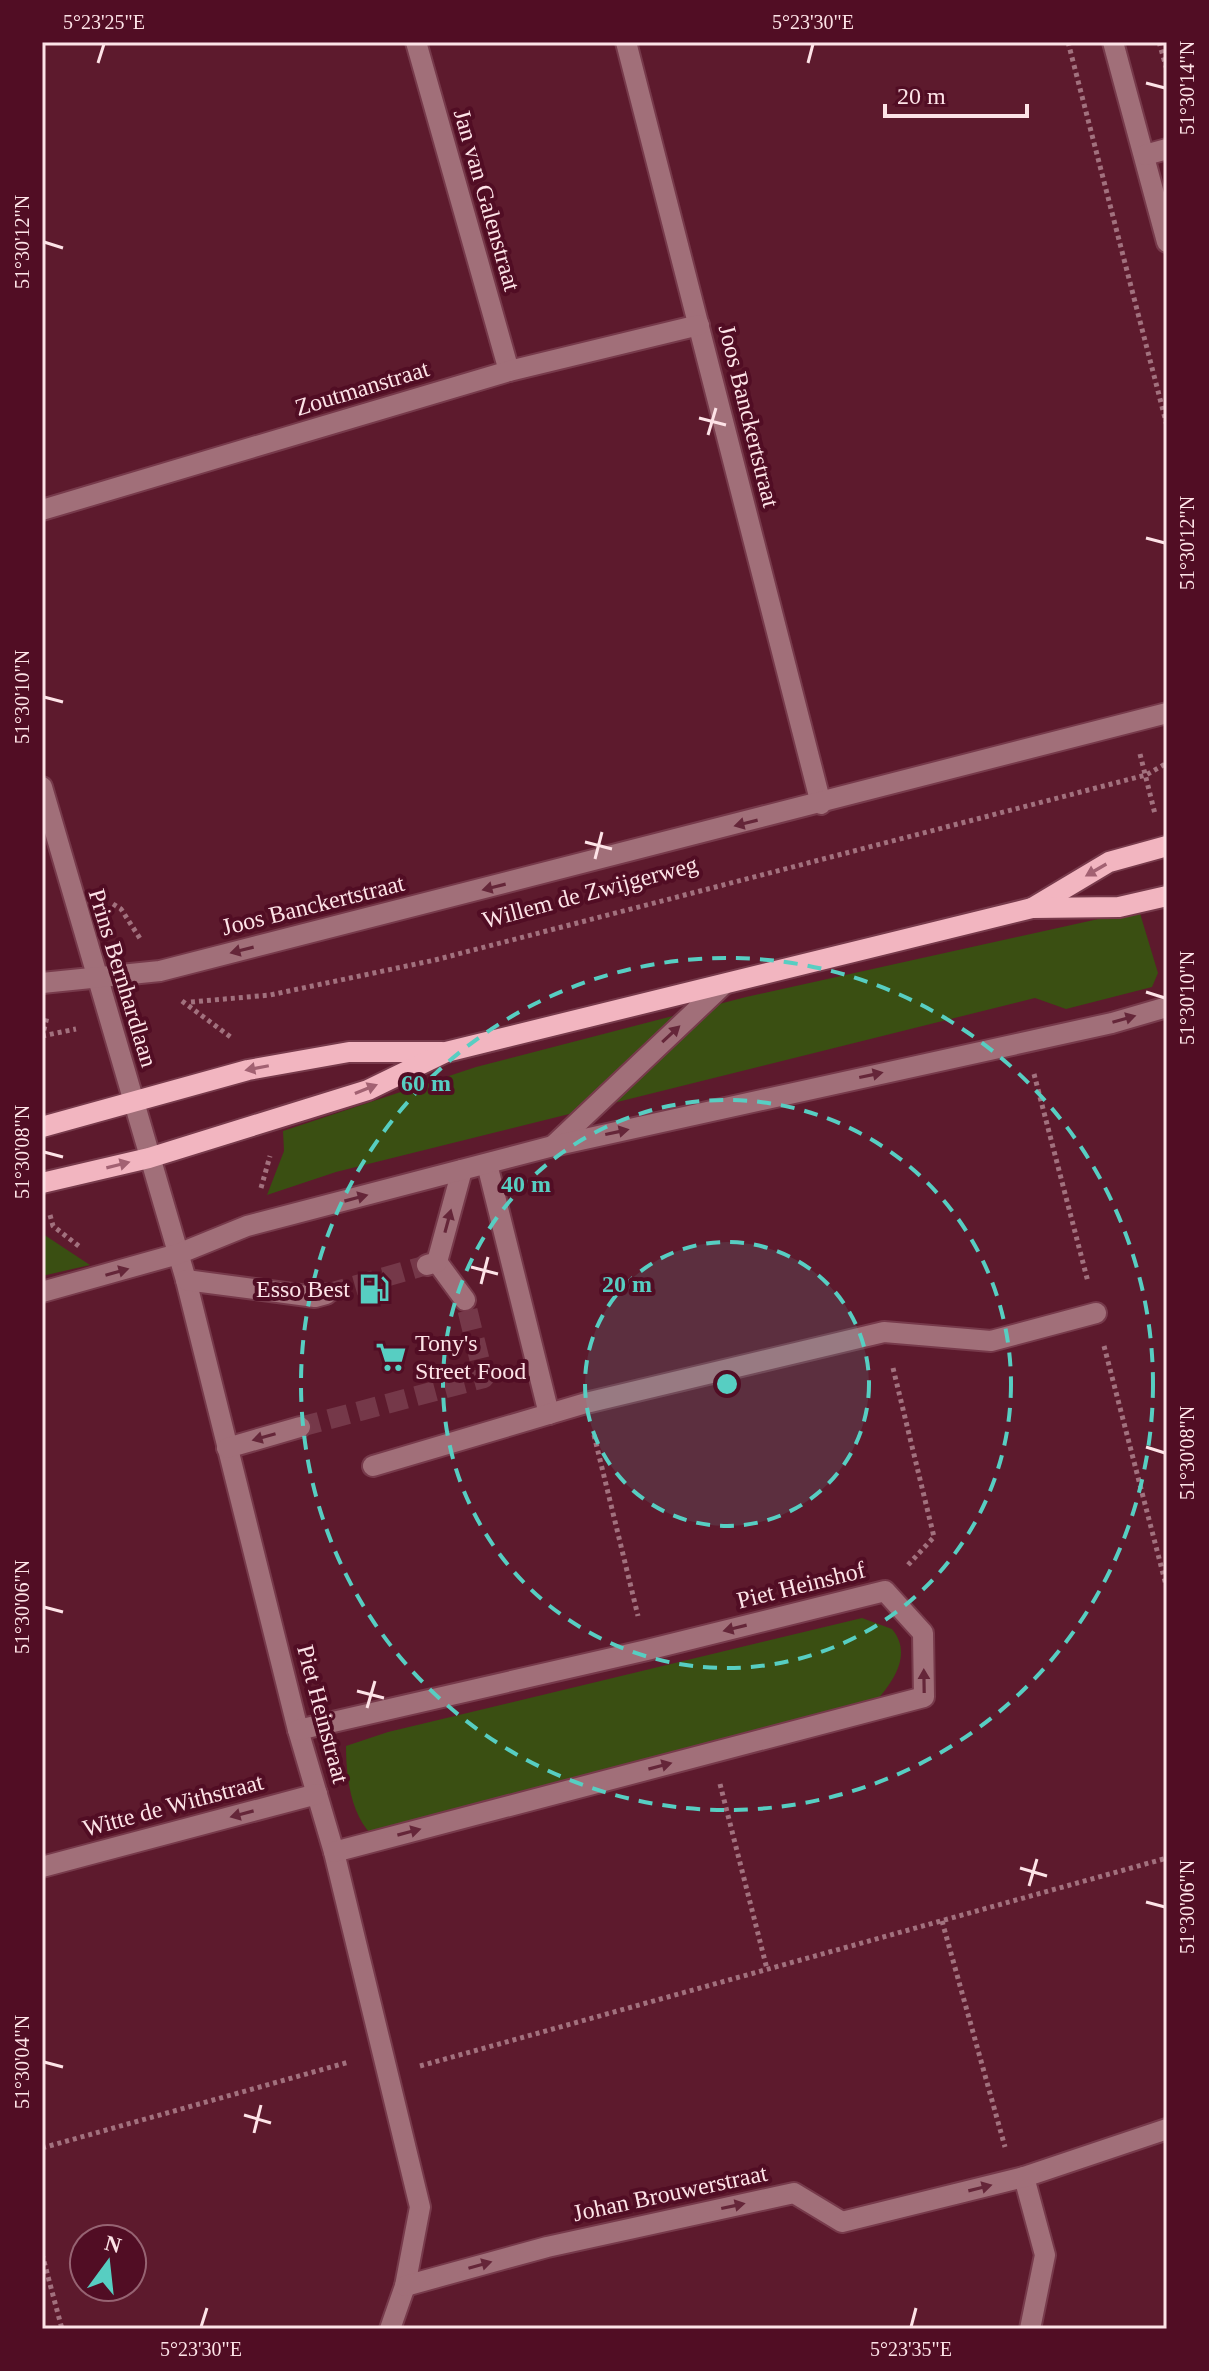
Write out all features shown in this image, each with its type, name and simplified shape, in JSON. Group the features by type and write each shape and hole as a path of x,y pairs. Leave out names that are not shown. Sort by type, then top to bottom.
{"main road":[{"path":"1032,908 1109,862 1167,846"},
{"path":"44,1193 368,1090 446,1052 1032,908 1119,907 1167,896"},
{"path":"42,1127 248,1070 349,1052 446,1052"}],"street":[{"name":"Jan van Galenstraat","path":"416,42 509,371"},
{"name":"Joos Banckertstraat","path":"626,42 821,804"},
{"path":"1113,42 1167,242"},
{"path":"1145,155 1167,149"},
{"name":"Zoutmanstraat","path":"42,510 509,371 699,325"},
{"name":"Joos Banckertstraat","path":"95,976 160,971 1167,713"},
{"name":"Prins Bernhardlaan","path":"42,787 63,869 149,1158"},
{"path":"42,983 95,976"},
{"path":"553,1146 723,985"},
{"path":"42,1292 178,1254 247,1226 553,1146 1112,1023 1167,1007"},
{"name":"Piet Heinstraat","path":"149,1158 186,1280 298,1730 334,1852 420,2207 405,2286"},
{"path":"487,1164 549,1414"},
{"path":"462,1170 432,1263 465,1300"},
{"path":"186,1280 315,1297 326,1294"},
{"path":"373,1466 586,1403 884,1332 991,1341 1096,1313"},
{"path":"227,1448 300,1427"},
{"name":"Piet Heinshof","path":"298,1730 647,1650 885,1591 923,1633 924,1697 334,1852"},
{"name":"Witte de Withstraat","path":"42,1867 317,1794"},
{"name":"Johan Brouwerstraat","path":"405,2286 547,2247 794,2193 842,2222 1019,2178 1167,2129"},
{"path":"1019,2178 1045,2255 1030,2329"},
{"path":"390,2329 405,2286"}],"path":[{"path":"1068,42 1167,426"},
{"path":"1159,42 1167,70"},
{"name":"Willem de Zwijgerweg","path":"168,1007 270,995 435,960 1146,775 1167,763"},
{"name":"Prins Bernhardlaan","path":"63,869 121,909 183,1003"},
{"path":"42,1037 108,1021"},
{"path":"44,1193 53,1226 114,1273"},
{"path":"884,1332 934,1537 885,1591"},
{"path":"586,1403 647,1650"},
{"path":"712,1752 767,1969"},
{"path":"388,2075 1167,1858"},
{"path":"942,1921 1019,2178"},
{"path":"42,2148 383,2052"},
{"path":"42,2254 62,2329"}],"green space":[{"path":"1139,910 1158,973 1152,987 1066,1009 1035,998 336,1172 267,1195 284,1151 283,1131 476,1067 746,997"},
{"path":"43,1234 90,1265 42,1276"},
{"path":"862,1618 892,1629 901,1648 901,1658 894,1676 876,1701 388,1827 372,1835 354,1805 348,1781 346,1746 388,1732"}],"tunnel":[{"path":"326,1294 427,1265"},
{"path":"300,1427 484,1378 465,1300"}],"place":[{"name":"Esso Best","path":"374,1289"},
{"name":"Tony's Street Food","path":"391,1357"}]}
